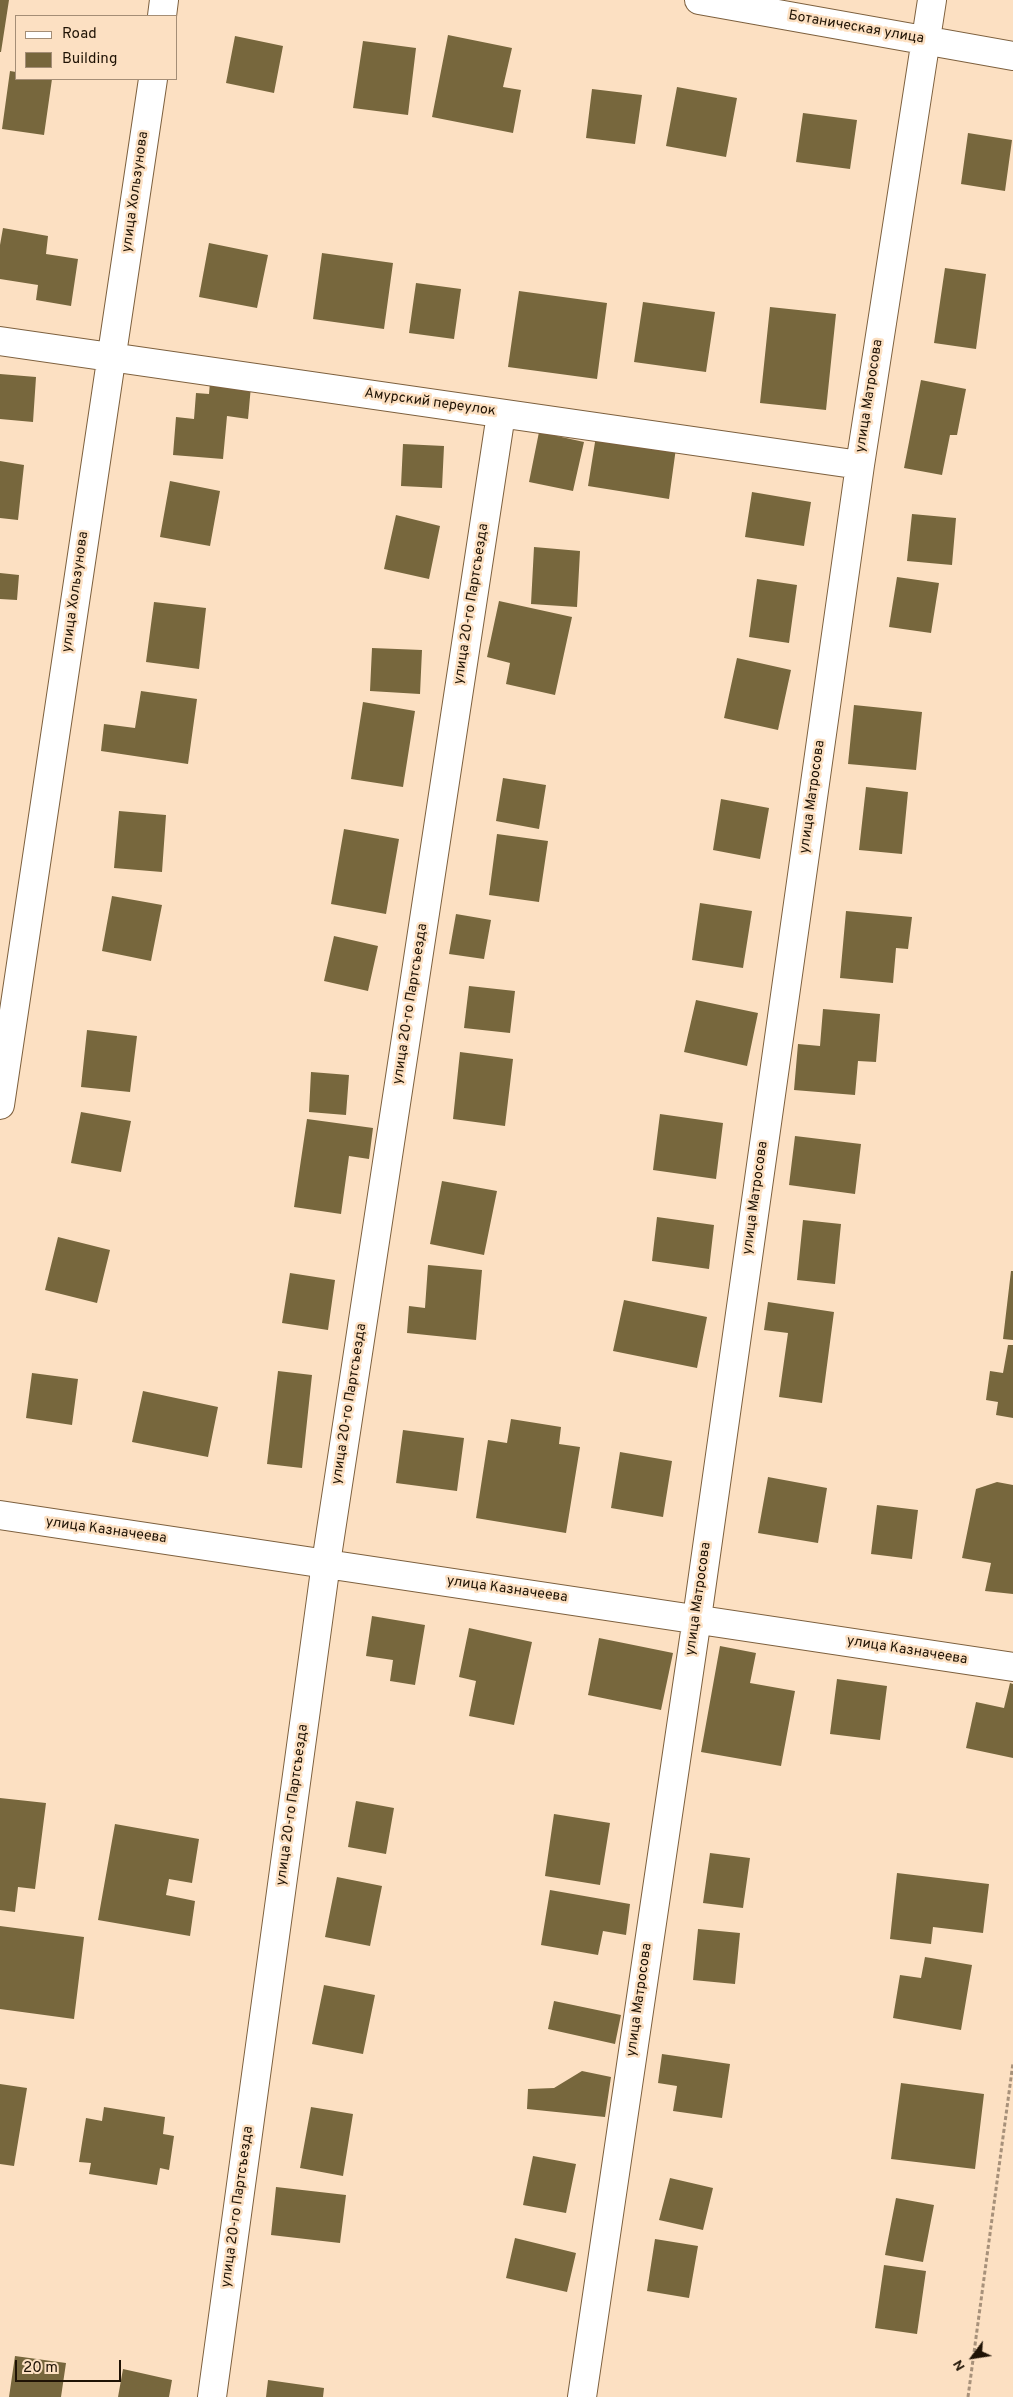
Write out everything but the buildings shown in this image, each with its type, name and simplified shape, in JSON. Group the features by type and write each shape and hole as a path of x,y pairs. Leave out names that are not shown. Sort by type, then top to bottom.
{"street":[{"path":"162,15 164,0"},
{"name":"Ботаническая улица","path":"698,0 1013,56"},
{"name":"улица Матросова","path":"582,2397 697,1618 860,465 932,0"},
{"name":"улица Хользунова","path":"0,1106 152,80"},
{"name":"Амурский переулок","path":"0,341 860,465"},
{"name":"улица 20-го Партсъезда","path":"212,2397 326,1563 500,414"},
{"name":"улица Казначеева","path":"0,1515 697,1618 1013,1667"}],"path":[{"path":"968,2397 1013,2063"}]}
